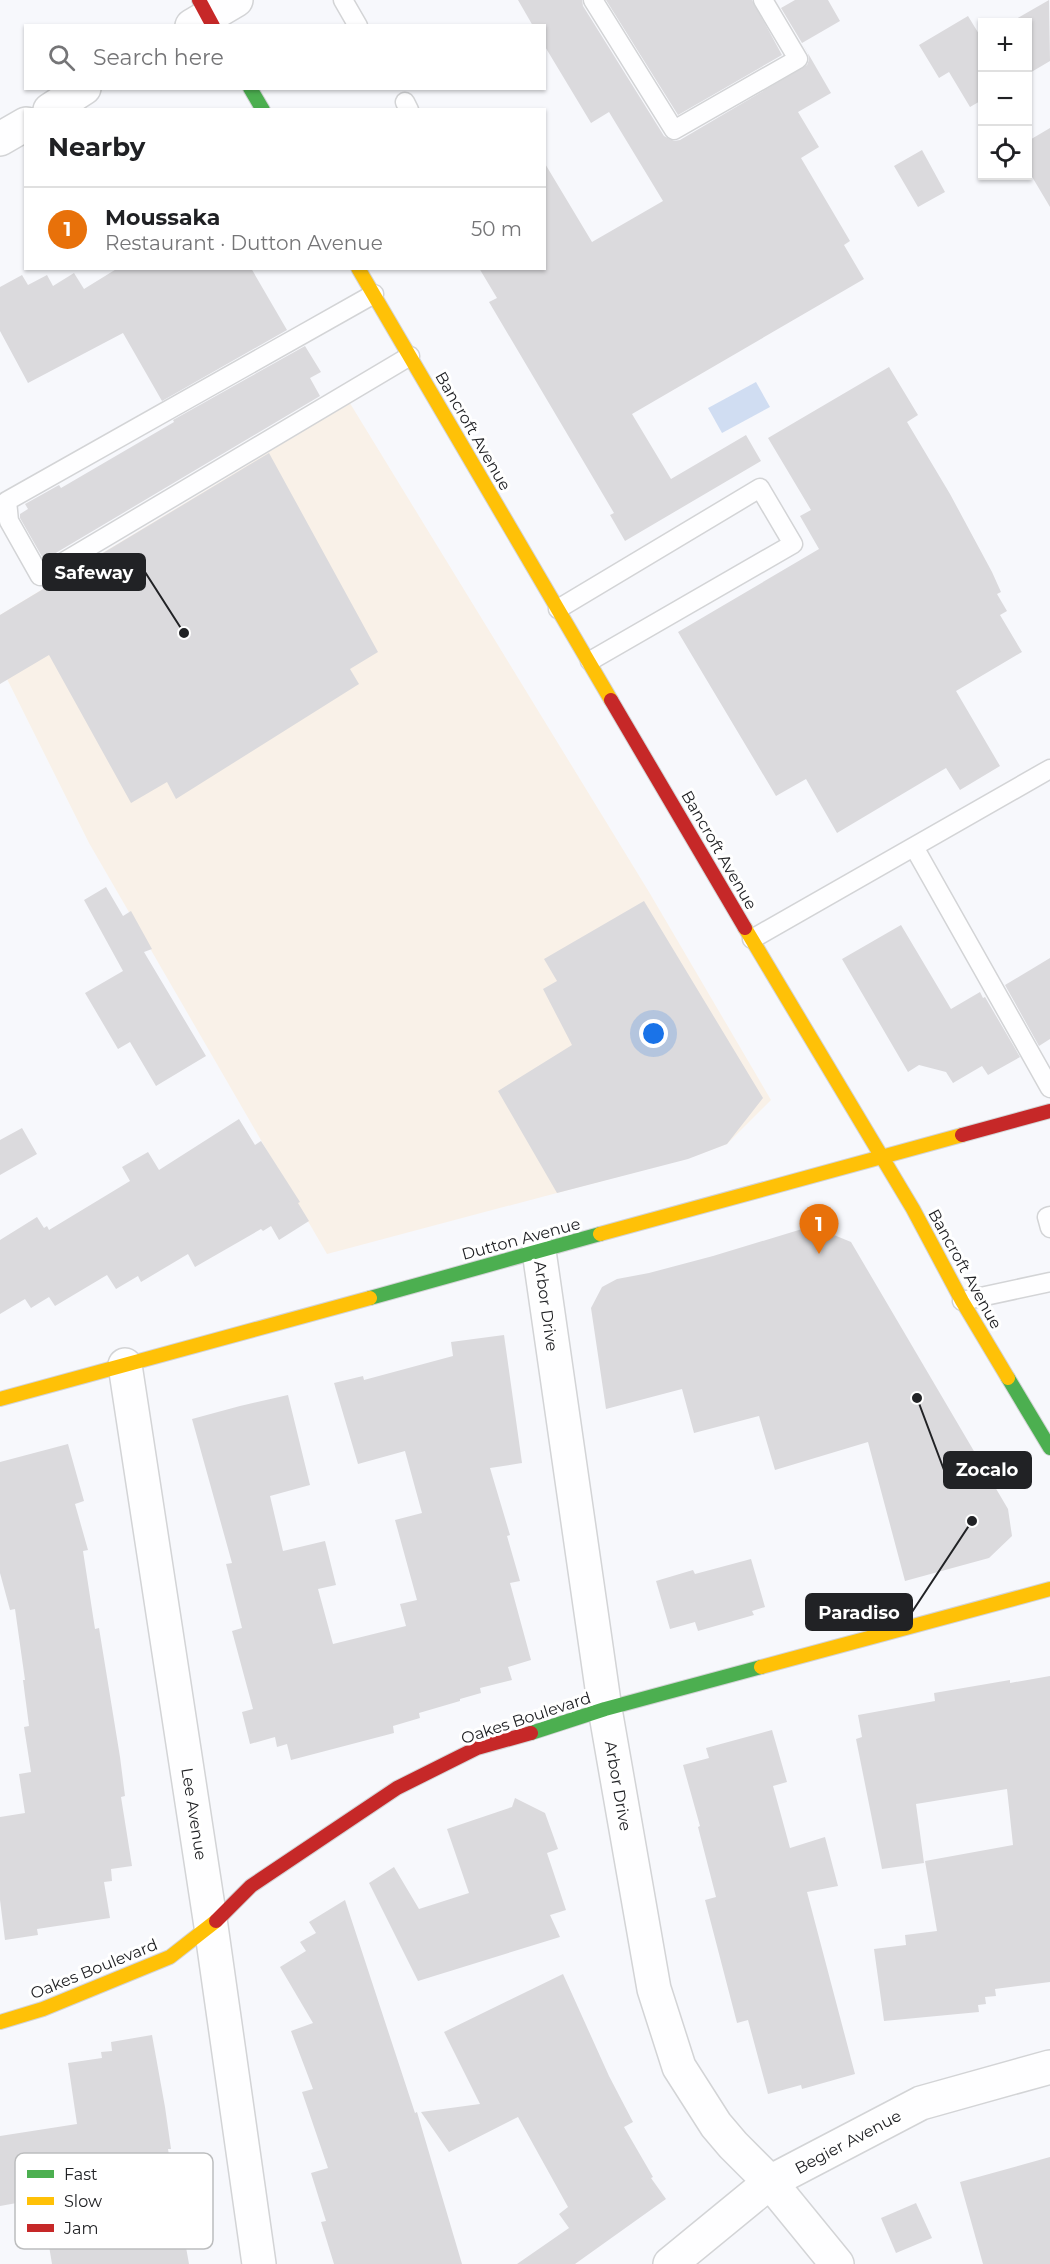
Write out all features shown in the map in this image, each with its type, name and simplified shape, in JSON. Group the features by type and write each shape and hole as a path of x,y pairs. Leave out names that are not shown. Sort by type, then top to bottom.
{"street":[{"path":"203,17 236,0"},
{"path":"53,108 81,90"},
{"path":"251,90 262,108"},
{"path":"0,139 24,125"},
{"name":"Bancroft Avenue","path":"359,270 882,1157 962,1300 1050,1448"},
{"name":"Dutton Avenue","path":"0,1400 1050,1111"},
{"name":"Arbor Drive","path":"538,1251 605,1709 654,1989 679,2067 716,2125 770,2182 837,2264"},
{"name":"Lee Avenue","path":"125,1365 211,1926 259,2264"},
{"name":"Oakes Boulevard","path":"0,2022 43,2009 170,1957 211,1926 251,1886 397,1788 477,1748 560,1725 605,1709 1050,1589"},
{"name":"Begier Avenue","path":"670,2264 770,2182 921,2103 1050,2067"}],"lane":[{"path":"343,0 357,24"},
{"path":"593,0 674,130 798,59 763,0"},
{"path":"374,294 7,501 9,521 40,576 410,356"},
{"path":"558,609 760,488 793,544 590,661"},
{"path":"752,939 1050,769"},
{"path":"914,847 1050,1088"},
{"path":"1050,1216 1047,1217 1050,1228"},
{"path":"962,1300 1050,1282"}],"shaded area":[{"path":"348,400 649,892 771,1100 727,1144 692,1157 327,1254 89,843 0,665 0,615 269,452"}],"water":[{"path":"756,382 770,407 722,433 708,408"}],"building":[{"path":"518,0 582,0 583,6 664,136 674,141 680,140 807,65 808,53 831,93 798,112 819,147 801,158 850,241 844,245 864,279 632,414 671,479 746,435 761,461 625,541 610,515 614,513 489,302 497,298 480,270 546,270 546,165 592,242 663,201 609,112 591,123 546,48 546,24 532,24"},
{"path":"606,0 752,0 782,55 678,115"},
{"path":"795,0 828,0 840,21 802,43 781,8"},
{"path":"1049,0 1050,61 1032,72 1032,18 1018,18"},
{"path":"968,16 978,32 978,102 970,107 949,72 939,78 919,45"},
{"path":"1050,128 1050,207 1032,177 1032,139"},
{"path":"922,150 945,192 918,207 894,166"},
{"path":"115,270 252,270 287,330 162,401 123,333 28,383 0,331 0,287 22,275 28,285 47,275 53,286 74,273 84,289"},
{"path":"305,346 321,372 310,378 320,396 44,560 20,518 20,514 28,509 25,504 59,485 61,488 174,422 173,420"},
{"path":"889,367 918,415 907,422 950,494 992,572 1001,592 997,594 1007,611 1000,615 1022,652 956,691 1000,766 960,790 946,768 837,833 806,779 776,796 678,632 819,549 800,516 811,510 768,438"},
{"path":"269,453 378,652 350,669 359,684 176,799 167,782 131,803 49,655 0,684 0,615"},
{"path":"106,887 123,916 131,911 152,949 144,952 206,1056 156,1086 130,1042 118,1049 85,993 123,971 84,900"},
{"path":"644,901 763,1098 727,1144 688,1159 557,1193 498,1091 572,1045 543,989 557,981 544,959"},
{"path":"901,925 951,1009 980,992 1020,1057 988,1075 982,1066 953,1083 946,1072 919,1065 908,1072 842,959"},
{"path":"1050,958 1050,1039 1039,1046 1005,985"},
{"path":"239,1119 255,1145 261,1141 300,1202 298,1203 309,1221 279,1240 271,1226 263,1231 261,1229 195,1267 188,1254 141,1282 138,1276 116,1289 107,1275 55,1306 49,1297 31,1308 25,1299 0,1314 0,1240 37,1217 44,1228 47,1226 49,1230 130,1181 122,1167 148,1152 159,1170"},
{"path":"22,1128 37,1154 0,1175 0,1140"},
{"path":"812,1226 851,1242 1008,1509 1012,1536 989,1558 905,1581 868,1442 775,1470 759,1416 694,1433 682,1389 606,1409 591,1308 602,1287 617,1279 713,1256"},
{"path":"504,1335 522,1463 490,1468 510,1535 507,1536 520,1581 510,1583 531,1660 508,1667 512,1680 480,1688 481,1693 419,1713 420,1718 393,1726 394,1733 291,1760 287,1744 277,1747 275,1737 250,1744 242,1712 253,1709 232,1631 242,1628 226,1564 232,1563 192,1419 288,1395 310,1485 270,1496 283,1551 325,1541 336,1585 318,1589 333,1644 406,1626 400,1604 417,1600 395,1520 422,1513 405,1451 358,1464 334,1383 363,1376 364,1380 453,1356 451,1342"},
{"path":"68,1444 84,1501 75,1504 88,1550 83,1551 95,1629 99,1628 120,1757 125,1796 121,1797 132,1866 111,1869 112,1881 104,1882 110,1918 37,1929 38,1935 5,1940 0,1900 0,1817 25,1813 19,1774 31,1772 24,1727 29,1726 23,1680 25,1680 15,1609 10,1610 0,1573 0,1462"},
{"path":"751,1559 765,1607 752,1611 754,1615 698,1631 695,1622 670,1629 656,1581 693,1570 695,1574"},
{"path":"1050,1676 1050,1982 995,1989 996,1996 985,1997 986,2004 978,2005 979,2012 884,2021 874,1949 906,1945 905,1935 937,1931 925,1861 1013,1845 1007,1789 916,1804 924,1863 882,1869 856,1739 862,1737 858,1715 935,1701 934,1693 1010,1680 1010,1683"},
{"path":"772,1730 787,1782 773,1786 790,1848 825,1837 838,1886 807,1892 855,2074 802,2089 801,2085 768,2094 748,2020 737,2023 705,1900 716,1897 683,1765 709,1758 706,1748"},
{"path":"515,1798 545,1813 558,1849 547,1853 566,1910 550,1915 560,1937 418,1981 369,1883 394,1867 419,1909 469,1893 447,1829 512,1807"},
{"path":"345,1900 415,2113 417,2112 462,2264 334,2264 321,2222 326,2221 311,2173 328,2168 302,2092 313,2089 291,2031 313,2023 280,1967 306,1951 300,1942 316,1933 309,1922"},
{"path":"563,1974 609,2076 633,2122 624,2127 653,2177 651,2178 666,2199 575,2264 517,2264 569,2228 559,2214 568,2207 518,2117 449,2152 421,2112 480,2104 444,2032"},
{"path":"152,2035 171,2149 168,2149 169,2153 15,2153 15,2203 0,2206 0,2136 77,2124 68,2063 102,2058 101,2052 112,2051 111,2042"},
{"path":"1050,2157 1050,2264 983,2264 960,2182"},
{"path":"916,2203 932,2238 896,2253 881,2218"},
{"path":"50,2249 186,2249 189,2264 52,2264"}],"traffic: fast":[{"path":"251,90 262,108"},
{"path":"370,1298 600,1234"},
{"path":"1008,1378 1050,1448"},
{"path":"531,1733 605,1709 761,1667"}],"traffic: slow":[{"path":"359,270 611,700"},
{"path":"745,928 913,1209 962,1301 1008,1378"},
{"path":"600,1234 962,1135"},
{"path":"0,1399 370,1298"},
{"path":"761,1667 1050,1589"},
{"path":"0,2022 43,2009 170,1957 216,1921"}],"traffic: jam":[{"path":"199,0 212,24"},
{"path":"611,700 745,928"},
{"path":"962,1135 1050,1111"},
{"path":"216,1921 251,1886 397,1788 477,1748 531,1733"}],"place":[{"name":"Safeway","path":"184,633"},
{"name":"Moussaka","path":"819,1254"},
{"name":"Zocalo","path":"917,1398"},
{"name":"Paradiso","path":"972,1521"}]}
